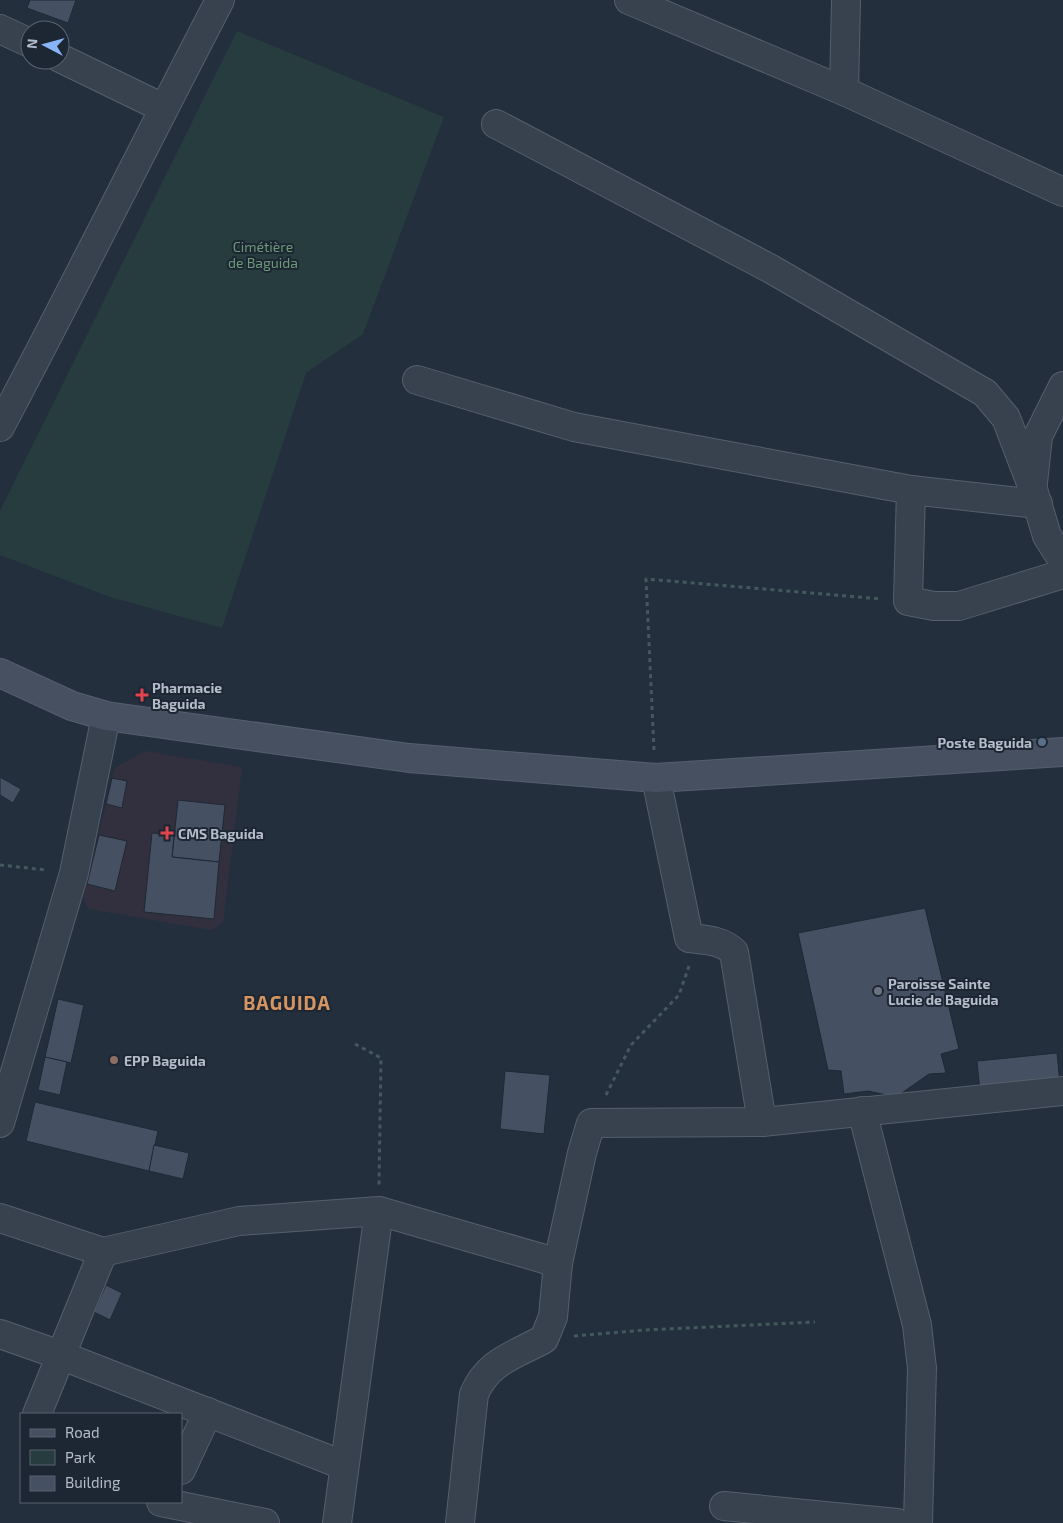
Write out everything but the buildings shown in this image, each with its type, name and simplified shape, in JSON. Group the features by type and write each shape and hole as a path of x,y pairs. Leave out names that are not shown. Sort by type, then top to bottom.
{"street":[{"path":"0,427 84,269 163,108 220,0"},
{"path":"629,0 844,91 1063,192"},
{"path":"844,91 846,0"},
{"path":"0,29 20,38"},
{"path":"70,63 163,108"},
{"path":"496,124 771,269 985,393 1006,418 1035,495 1048,536 1063,562"},
{"path":"417,380 574,427 910,490 1035,495"},
{"path":"1035,495 1038,436 1063,386"},
{"path":"910,490 908,601 934,606 959,606 1063,574"},
{"path":"0,673 72,706 106,716 409,758 656,778 1063,752"},
{"path":"2,1113 74,873 106,716"},
{"path":"656,778 689,938 719,943 728,946 734,952 762,1122"},
{"path":"460,1523 474,1394 481,1378 493,1365 544,1339 553,1317 558,1263 582,1153 591,1123 762,1122 862,1110 1063,1092"},
{"path":"862,1110 917,1325 922,1368 918,1523"},
{"path":"0,1218 103,1252 239,1221 379,1211 558,1263"},
{"path":"337,1523 343,1465 379,1211"},
{"path":"37,1413 103,1252"},
{"path":"0,1334 60,1355 343,1465"},
{"path":"182,1468 208,1412"},
{"path":"724,1506 897,1523"},
{"path":"162,1508 266,1523"}],"path":[{"path":"656,778 648,665 646,579 908,601"},
{"path":"0,865 74,873"},
{"path":"591,1123 631,1045 679,995"},
{"path":"355,1044 382,1058 379,1211"},
{"path":"544,1339 645,1330 815,1322"}],"shaded area":[{"name":"CMS Baguida","path":"145,751 242,767 223,923 211,930 88,909 83,897 115,768"}],"green space":[{"name":"Cimétière de Baguida","path":"237,31 444,117 363,334 306,373 222,628 110,597 0,555 0,511"}],"place":[{"name":"Pharmacie Baguida","path":"142,695"},
{"name":"Poste Baguida","path":"1042,742"},
{"name":"CMS Baguida","path":"167,833"},
{"name":"Paroisse Sainte Lucie de Baguida","path":"878,991"},
{"name":"EPP Baguida","path":"114,1060"}],"district":[{"name":"BAGUIDA","path":"287,1002"}]}
